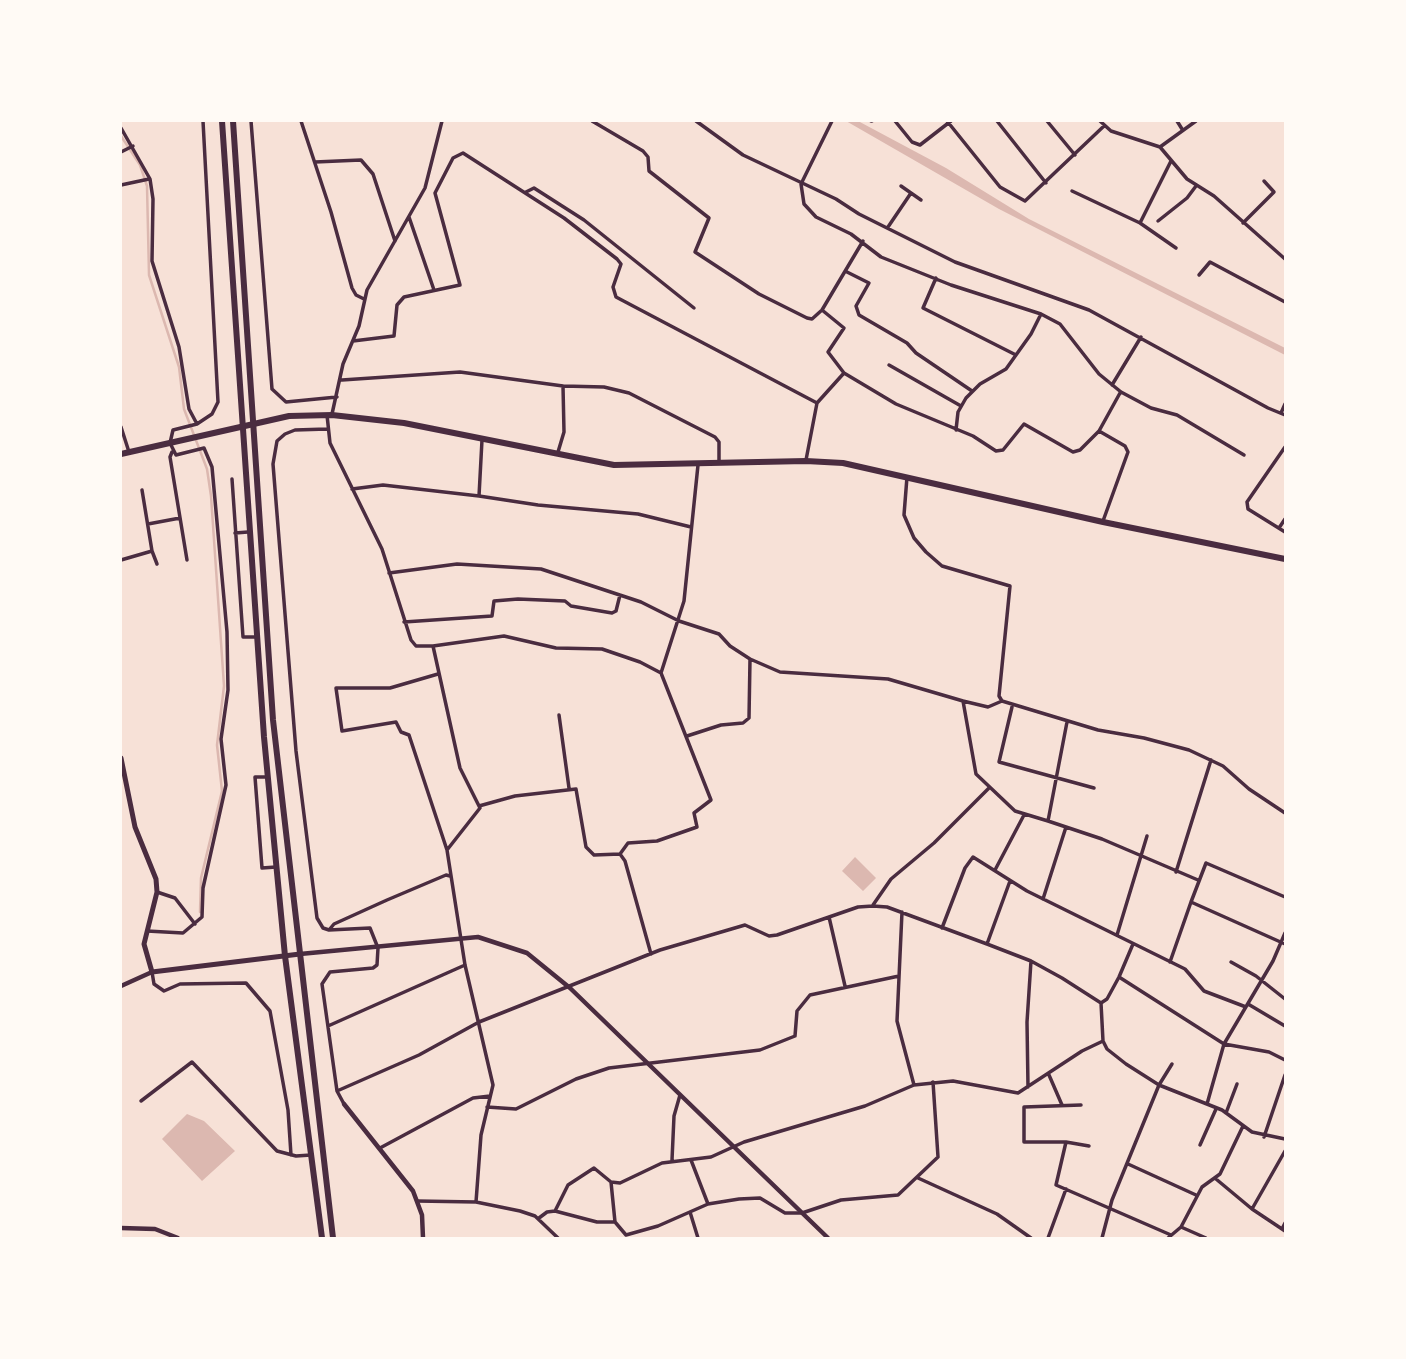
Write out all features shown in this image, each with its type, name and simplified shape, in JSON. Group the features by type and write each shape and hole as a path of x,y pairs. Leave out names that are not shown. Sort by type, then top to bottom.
{"main road":[{"path":"220,121 255,637 276,867 322,1238"},
{"path":"235,121 273,720 334,1238"},
{"path":"121,454 289,416 330,414 404,423 557,456 614,465 719,465 806,461 855,465 1102,522 1285,559"},
{"path":"121,758 135,827 152,866 157,892 145,930 144,944 152,972 300,954"}],"street":[{"path":"187,559 170,443 173,430 197,424 212,414 218,402 203,121"},
{"path":"251,121 272,389 274,395 286,402 337,397"},
{"path":"301,121 352,288 356,295 364,299"},
{"path":"442,121 431,173 364,299 353,341 343,364 327,429 377,539 404,622 416,646 504,636 556,648 602,649 640,662 661,673 711,798 709,803 694,813 697,827 657,841 628,843 620,854"},
{"path":"592,121 643,151 648,157 649,171 709,218 710,223 694,248 695,252 759,294 807,318 812,319 822,310 863,241"},
{"path":"695,121 743,155 955,261 1089,310 1283,414 1285,404"},
{"path":"832,121 801,184 804,204 816,217 863,241 881,257 1041,314 1060,324 1099,374 1121,392 1151,408 1177,415 1244,456"},
{"path":"895,121 912,142 920,145 949,121 1000,187 1025,201 1104,126"},
{"path":"997,121 1046,183"},
{"path":"1047,121 1075,155"},
{"path":"1100,121 1120,135 1160,147 1196,186 1214,196 1285,259"},
{"path":"1177,121 1182,129"},
{"path":"1160,147 1196,121"},
{"path":"121,128 153,193 152,261 179,347 189,410 197,424"},
{"path":"121,152 130,147"},
{"path":"353,341 394,336 400,300 434,290 458,287 461,281 435,193 453,158 463,153 526,192 617,259 621,264 613,287 616,297 817,403"},
{"path":"315,162 361,160 373,174 395,242"},
{"path":"1140,223 1171,161"},
{"path":"121,185 147,180"},
{"path":"1243,223 1274,192 1264,181"},
{"path":"901,186 921,200"},
{"path":"1158,221 1187,198 1196,186"},
{"path":"526,192 534,188 572,213 694,308"},
{"path":"1072,191 1140,223 1176,248"},
{"path":"888,227 911,193"},
{"path":"409,217 434,290"},
{"path":"1199,275 1210,262 1285,302"},
{"path":"847,272 869,283 856,306 859,315 907,343 916,353 973,391"},
{"path":"936,278 923,308 1016,355"},
{"path":"822,310 844,328 828,352 844,373 896,404 999,452 1024,424 1076,452 1099,431 1121,392"},
{"path":"956,430 961,406 989,377 1006,369 1041,314"},
{"path":"1112,385 1141,337"},
{"path":"889,365 961,406"},
{"path":"341,380 460,373 563,386 604,387 629,393 715,437 719,442 719,465"},
{"path":"806,461 808,439 817,403 844,373"},
{"path":"557,456 564,432 563,386"},
{"path":"121,427 130,452"},
{"path":"327,429 295,430 285,434 277,441 272,464 305,844 317,918 323,928 370,928 377,948 377,965 373,968 330,972 322,984 337,1091 344,1104 405,1178 417,1202 423,1238"},
{"path":"1099,431 1125,446 1128,453 1102,522"},
{"path":"479,496 482,439"},
{"path":"1285,447 1247,502 1248,509 1285,532"},
{"path":"145,930 183,933 204,913 203,888 225,798 221,739 228,690 227,632 210,460 204,448 182,455 173,452"},
{"path":"661,673 684,600 698,465"},
{"path":"907,477 904,515 914,538 926,552 942,566 1010,586 999,696 1002,701 1068,722 1166,743 1211,760 1285,813"},
{"path":"232,479 243,637 255,637"},
{"path":"352,489 383,485 538,505 638,514 691,527"},
{"path":"142,490 152,551 157,564"},
{"path":"148,524 180,518"},
{"path":"1279,528 1285,519"},
{"path":"235,533 248,532"},
{"path":"121,560 152,551"},
{"path":"389,573 457,565 541,569 620,595 679,621 719,634 730,646 750,659 780,672 888,679 988,707 1002,701"},
{"path":"404,622 492,616 494,601 518,599 557,600 571,606 612,613 616,611 620,595"},
{"path":"433,646 460,768 479,806 476,815 461,828 447,850"},
{"path":"687,736 748,721 750,659"},
{"path":"438,674 390,688 336,688 342,731 397,722 401,732 409,735 447,850 465,965 492,1075 476,1165 476,1202"},
{"path":"963,701 976,774 989,788 1024,815 1102,839 1198,880"},
{"path":"1012,706 999,762 1094,788"},
{"path":"559,715 569,788"},
{"path":"1048,821 1068,722"},
{"path":"1176,872 1211,760"},
{"path":"268,777 255,777 262,868 276,867"},
{"path":"873,905 891,879 934,843 989,788"},
{"path":"479,806 502,799 576,789 586,847 594,855 620,854"},
{"path":"995,870 1024,815"},
{"path":"1043,899 1066,827"},
{"path":"1117,935 1147,836"},
{"path":"620,854 651,954"},
{"path":"942,928 971,857 1043,899 1185,969 1204,991 1247,1006 1285,1026"},
{"path":"1170,962 1206,863 1285,897"},
{"path":"328,930 334,924 387,900 446,875 450,876"},
{"path":"987,944 1010,880"},
{"path":"157,892 175,898 195,923"},
{"path":"1191,902 1283,943"},
{"path":"337,1091 419,1055 479,1022 651,954 739,926 750,926 769,936 777,935 858,907 873,905 902,912 1031,961 1101,1003"},
{"path":"902,912 897,1021 914,1085"},
{"path":"829,917 845,986"},
{"path":"1207,1104 1224,1044 1283,943 1285,933"},
{"path":"300,954 462,938 494,940 527,953 570,988 828,1238"},
{"path":"1101,1003 1107,999 1119,978 1133,944"},
{"path":"1028,1087 1027,1021 1031,961"},
{"path":"1231,962 1262,980 1285,999"},
{"path":"328,1026 465,965"},
{"path":"121,986 152,972 153,984 164,991 180,984 246,982 270,1011 288,1110 291,1156"},
{"path":"487,1107 516,1109 576,1079 609,1068 760,1050 795,1036 797,1011 805,999 845,986 899,976"},
{"path":"1119,978 1224,1044 1269,1052 1285,1060"},
{"path":"1101,1003 1103,1041 1116,1057 1159,1085 1216,1108 1264,1137 1285,1139"},
{"path":"611,1182 628,1181 672,1160 711,1157 733,1147 865,1106 914,1085 968,1082 1010,1093 1028,1087 1082,1051 1103,1041"},
{"path":"141,1101 192,1062 277,1151 291,1156 313,1155"},
{"path":"1102,1238 1110,1208 1159,1085 1172,1064"},
{"path":"1049,1075 1062,1106"},
{"path":"1264,1137 1285,1076"},
{"path":"555,1211 568,1185 590,1169 598,1170 611,1182 615,1222 625,1234 658,1226 708,1204 760,1198 785,1213 802,1213 841,1200 898,1195 938,1157 933,1082"},
{"path":"1226,1113 1237,1084"},
{"path":"672,1160 674,1116 680,1095"},
{"path":"380,1148 473,1098 490,1096"},
{"path":"1081,1105 1024,1107 1024,1142 1066,1142 1088,1146"},
{"path":"1200,1145 1216,1108"},
{"path":"1066,1142 1056,1185 1169,1237 1181,1227 1196,1195 1215,1179 1243,1126"},
{"path":"1251,1209 1285,1151"},
{"path":"691,1160 708,1204"},
{"path":"1128,1164 1196,1195"},
{"path":"918,1178 997,1214 1031,1238"},
{"path":"1215,1179 1251,1209 1284,1230 1285,1223"},
{"path":"1048,1238 1066,1189"},
{"path":"417,1202 476,1202 539,1218 544,1227 558,1238"},
{"path":"539,1218 547,1212 555,1211 597,1222 615,1222"},
{"path":"690,1212 698,1238"},
{"path":"121,1227 155,1229 178,1238"},
{"path":"1181,1227 1206,1238"}],"shaded area":[{"path":"846,121 858,121 946,168 1029,219 1285,348 1285,355 999,209"},
{"path":"855,857 876,878 863,891 842,871"},
{"path":"187,1114 204,1121 235,1151 202,1181 162,1139"}],"waterway":[{"path":"121,136 140,165 147,186 149,275 179,367 184,409 207,469 211,496 224,686 217,745 222,791 201,878 200,912"}]}
